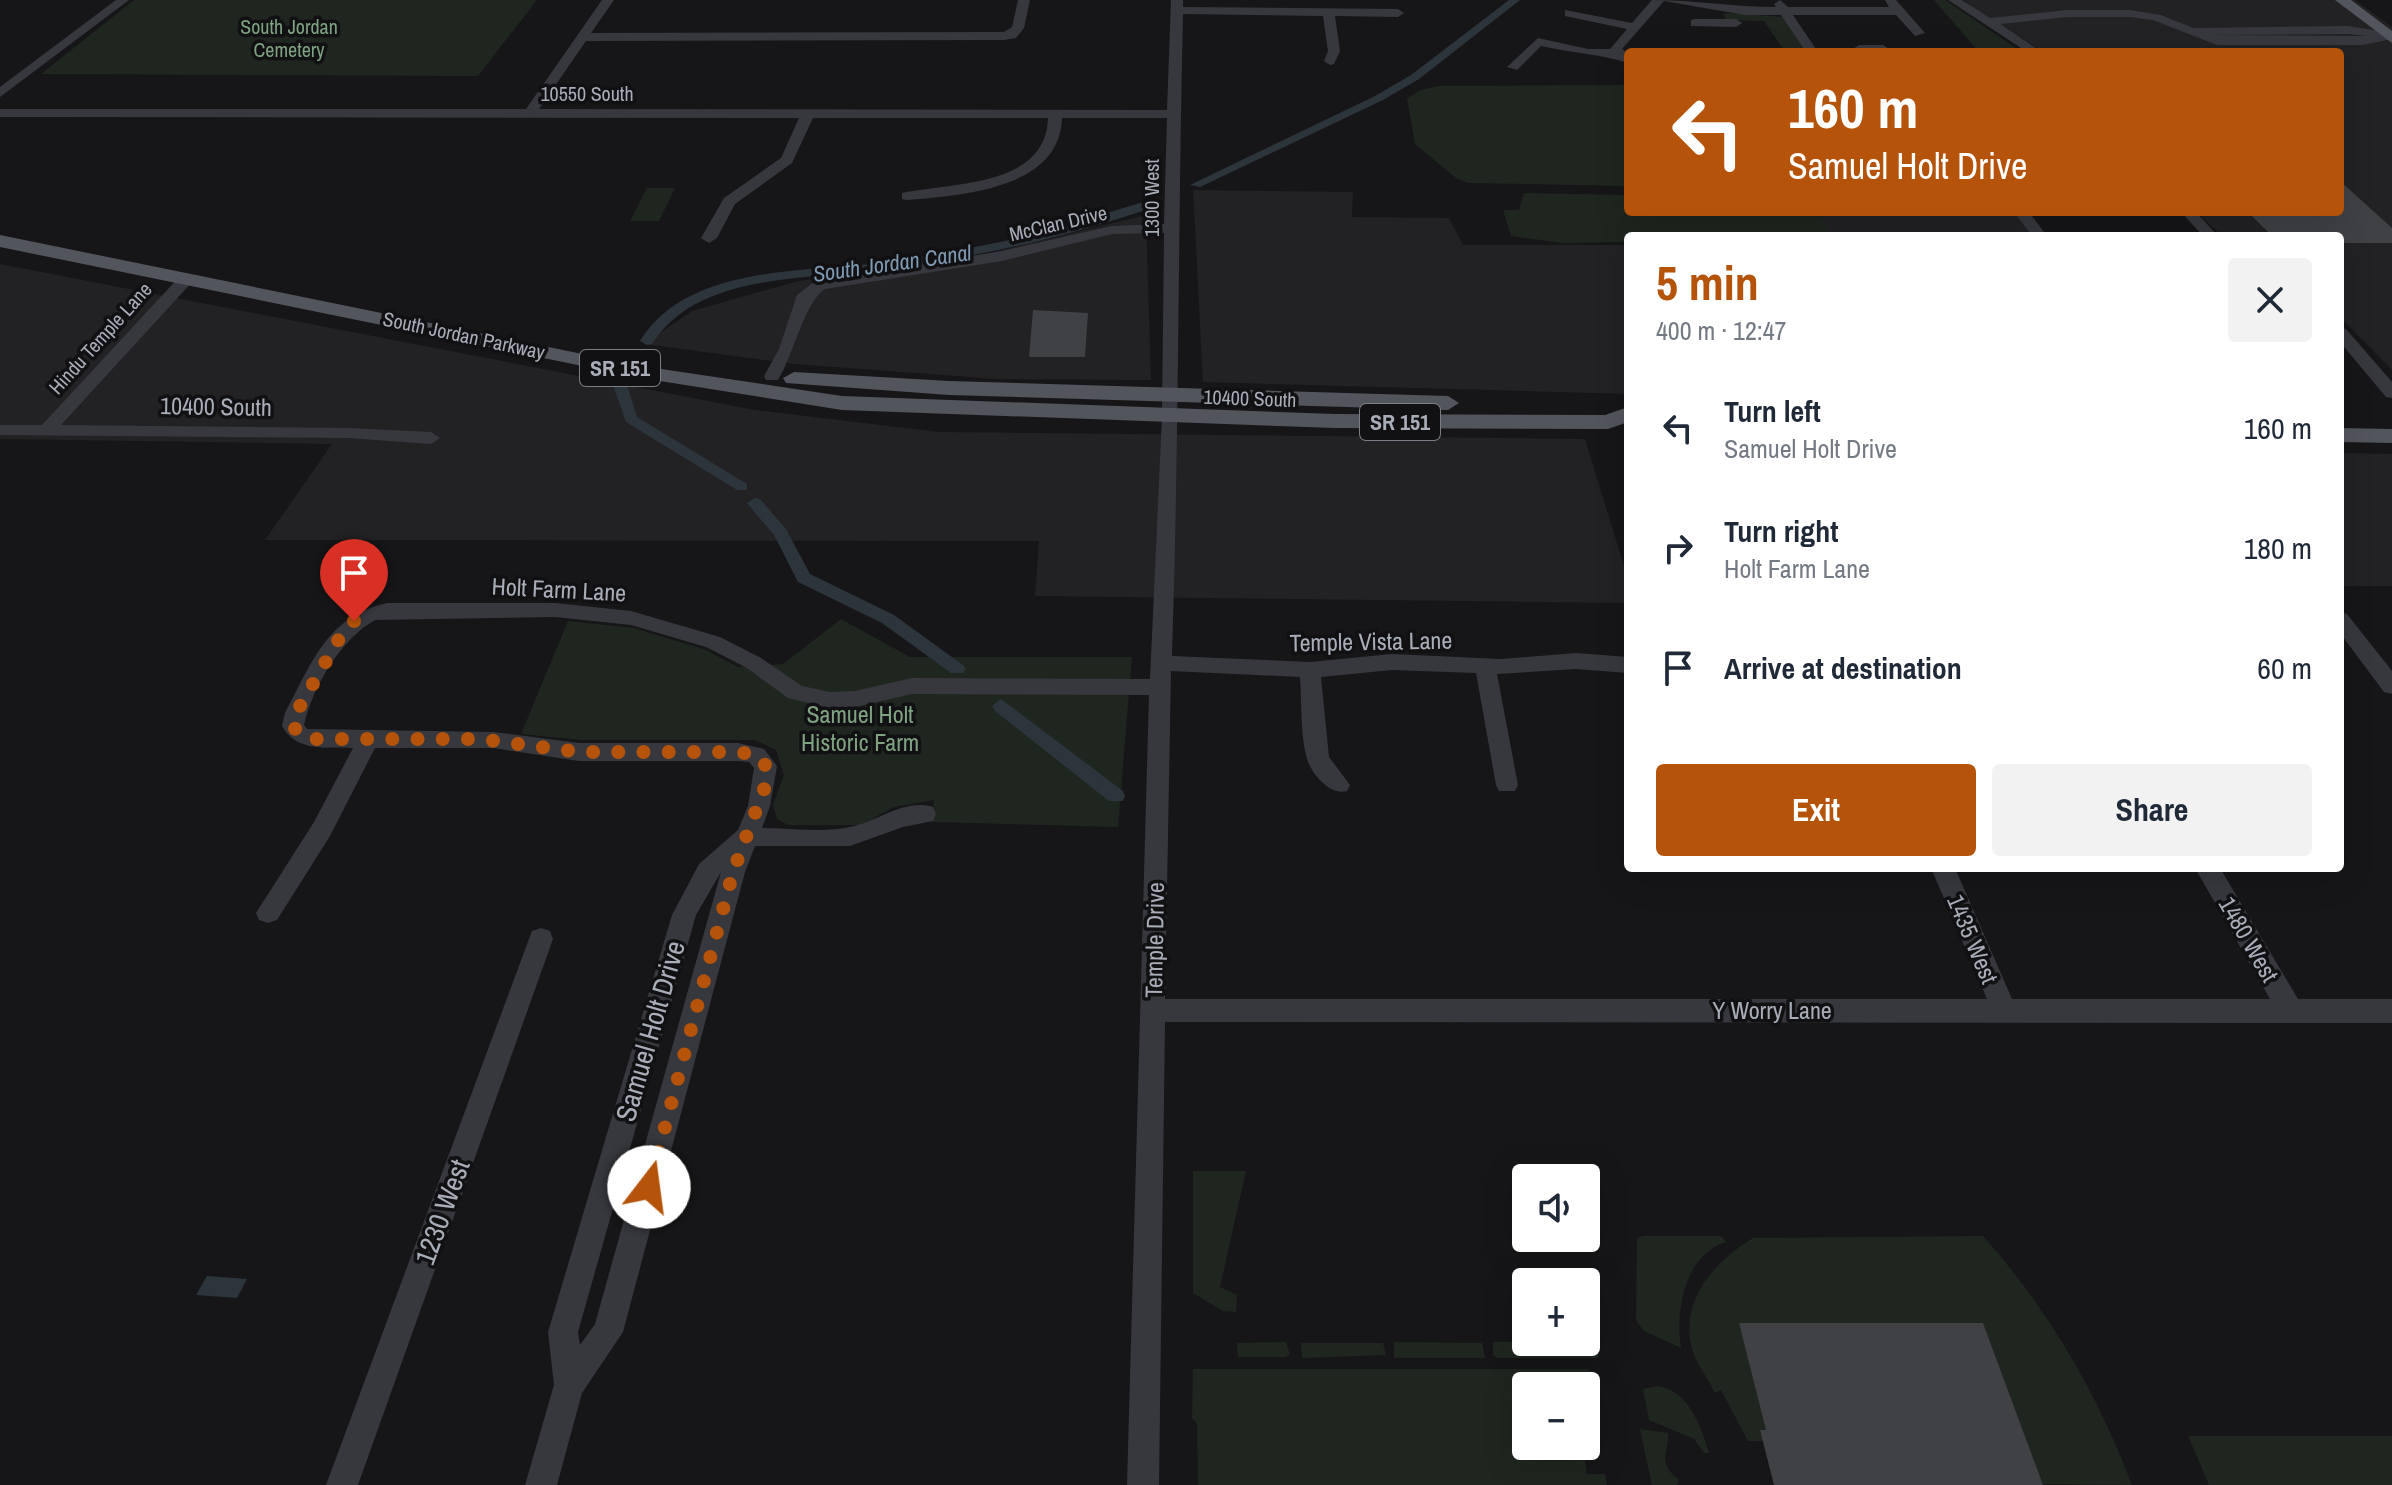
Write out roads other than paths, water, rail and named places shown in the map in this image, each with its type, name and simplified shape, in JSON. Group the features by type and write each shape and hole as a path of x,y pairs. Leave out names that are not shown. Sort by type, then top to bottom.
{"main road":[{"path":"2342,0 2391,37"},
{"name":"South Jordan Parkway","path":"0,226 619,352 772,376 872,385"},
{"name":"South Jordan Parkway","path":"0,241 704,384 842,403 930,409"},
{"path":"73,255 92,244"},
{"name":"10400 South","path":"872,385 1374,422 1608,422 1624,416"},
{"name":"10400 South","path":"930,409 1172,406"},
{"path":"2344,420 2392,421"},
{"path":"2344,435 2392,436"}],"street":[{"path":"0,93 123,0"},
{"path":"530,113 608,0"},
{"path":"582,37 1012,35 1018,28 1024,0"},
{"path":"1625,48 1634,27 1658,0"},
{"path":"1669,0 1718,9 1899,11"},
{"path":"1777,0 1809,48"},
{"path":"1890,0 1919,33"},
{"path":"1954,0 2028,48"},
{"path":"1177,5 1398,13"},
{"name":"1300 West","path":"1172,406 1177,5"},
{"path":"1718,9 1719,23"},
{"path":"1328,10 1334,51 1330,61"},
{"path":"1569,13 1634,27"},
{"path":"1986,22 2021,16 2147,15 2199,41 2363,41 2391,37"},
{"path":"1695,23 1745,23"},
{"path":"1513,67 1542,39 1588,53 1622,56"},
{"name":"10550 South","path":"0,113 1174,114"},
{"path":"709,238 729,201 787,160 808,113"},
{"path":"907,196 977,185 1023,169 1050,145 1055,114"},
{"path":"2024,216 2037,232"},
{"path":"2192,216 2207,232"},
{"name":"McClan Drive","path":"772,376 787,349 805,295 820,285 1002,256 1112,230 1172,228"},
{"name":"Hindu Temple Lane","path":"47,430 187,278"},
{"path":"2344,336 2392,378"},
{"path":"2344,337 2392,393"},
{"name":"Temple Drive","path":"1143,1485 1161,675 1172,406"},
{"name":"10400 South","path":"0,430 349,433 431,438"},
{"name":"Holt Farm Lane","path":"295,731 296,713 343,632 361,616 387,610 555,610 631,618 723,647 796,692 830,700 855,699 912,686 1161,675"},
{"path":"2344,624 2392,686"},
{"name":"Temple Vista Lane","path":"1161,675 1310,670 1392,662 1485,667 1576,661 1624,665"},
{"path":"1485,667 1507,785"},
{"path":"1310,670 1318,759 1339,785"},
{"name":"Samuel Holt Drive","path":"295,731 315,739 494,740 579,752 748,753 762,759 767,775 759,806 745,837 608,1332 569,1385 541,1485"},
{"path":"268,913 322,829 368,739"},
{"path":"745,837 850,837 901,818 925,814"},
{"name":"Samuel Holt Drive","path":"569,1385 563,1332 684,915 709,867 745,837"},
{"name":"1435 West","path":"1945,872 2004,1010"},
{"name":"1480 West","path":"2209,872 2291,1011"},
{"name":"1230 West","path":"342,1485 541,939"},
{"name":"Y Worry Lane","path":"1153,1010 2392,1011"}],"waterway":[{"name":"South Jordan Canal","path":"1196,185 1379,98 1415,77 1515,0"},
{"name":"South Jordan Canal","path":"647,341 672,313 721,289 771,278 889,265 989,248 1054,234 1150,204"},
{"name":"South Jordan Canal","path":"620,385 631,419 742,487"},
{"name":"South Jordan Canal","path":"755,503 780,533 804,578 888,619 957,669"},
{"name":"South Jordan Canal","path":"1001,706 1116,796"}],"park label":[{"name":"South Jordan Cemetery","path":"289,38"},
{"name":"Samuel Holt Historic Farm","path":"860,728"}]}
